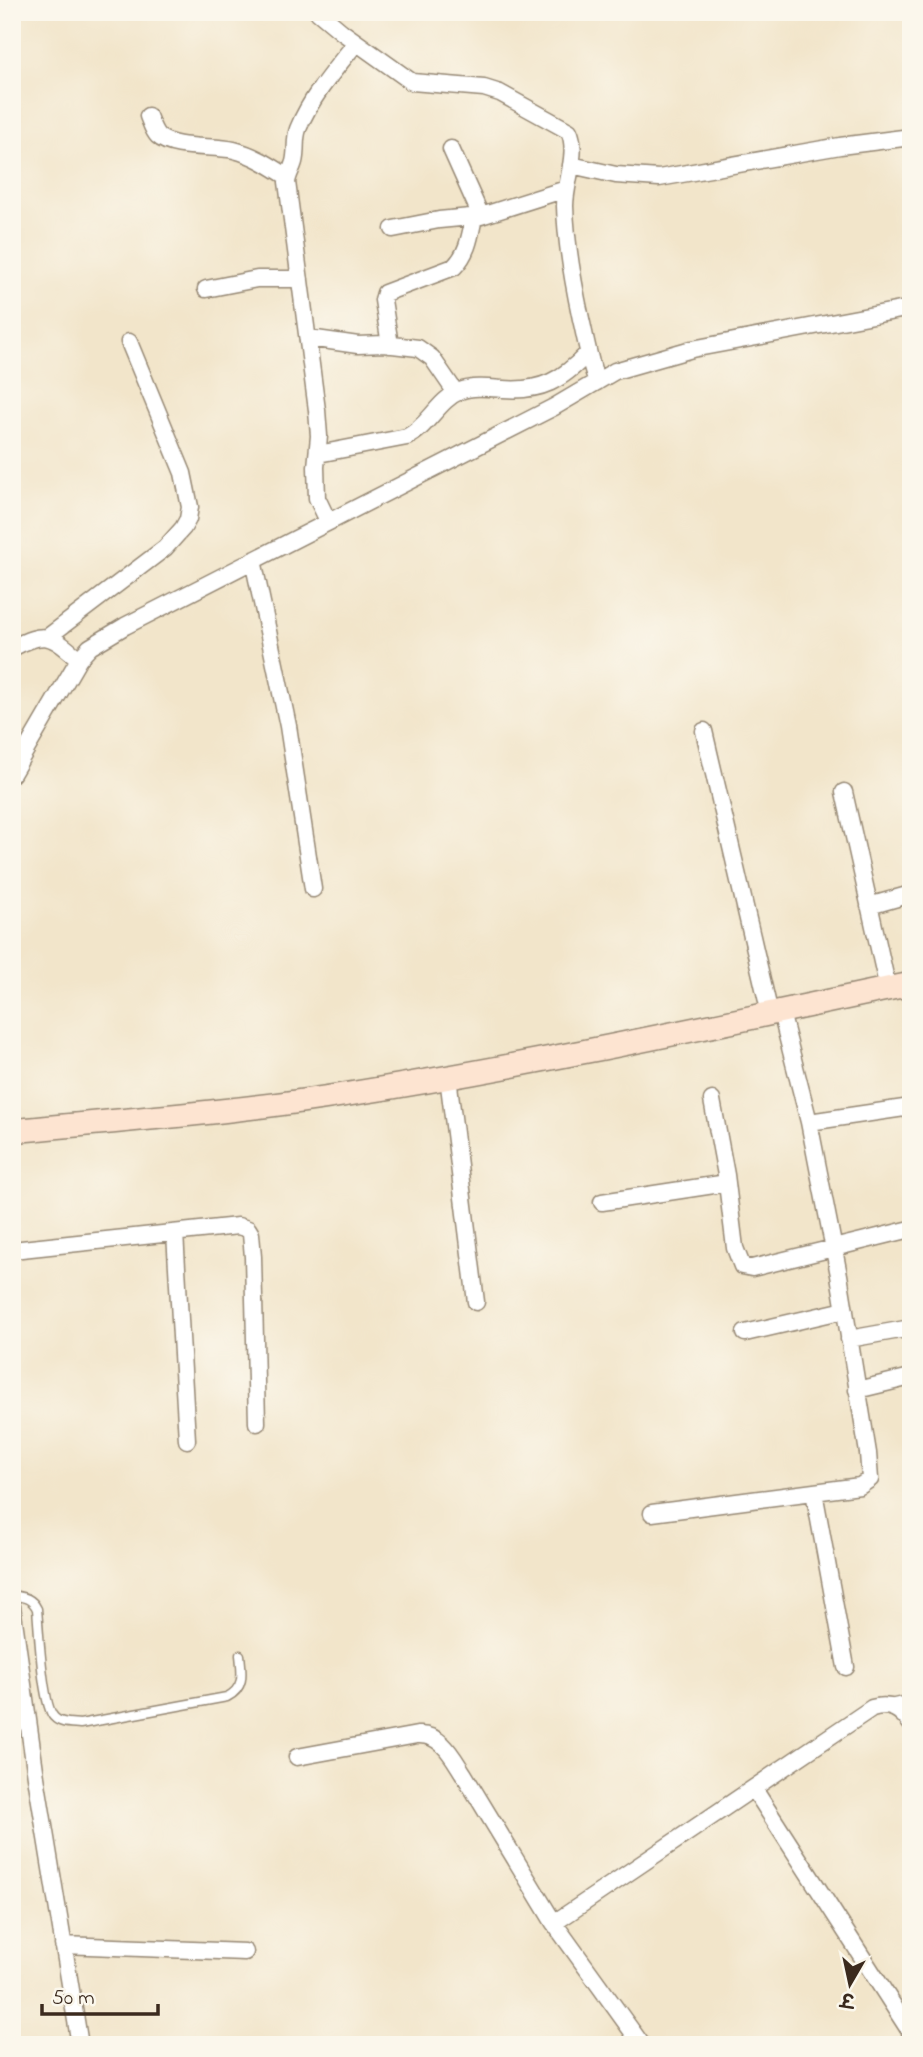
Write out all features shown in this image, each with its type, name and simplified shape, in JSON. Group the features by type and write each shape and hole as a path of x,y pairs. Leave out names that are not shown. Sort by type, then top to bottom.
{"main road":[{"path":"12,1130 321,1098 448,1077 776,1014 911,984"}],"street":[{"path":"318,12 356,43 412,82 484,88 500,93 563,126 571,134 566,189 570,257 595,377"},
{"path":"324,514 316,475 317,410 309,338 287,188 295,160 294,148 298,131 304,116 333,71 356,43"},
{"path":"148,116 154,131 167,142 232,150 266,163 288,177"},
{"path":"570,166 616,175 659,178 840,146 911,137"},
{"path":"390,345 383,300 385,293 454,267 461,259 478,217 451,149"},
{"path":"393,229 439,220 478,217 566,189"},
{"path":"206,289 257,279 300,279"},
{"path":"12,774 79,659 90,648 125,626 253,560 324,514 554,407 595,377 692,349 911,308"},
{"path":"309,338 359,345 411,346 425,351 456,393"},
{"path":"12,648 36,636 49,636 165,548 188,519 189,498 183,473 129,342"},
{"path":"318,454 407,437 456,393 485,388 519,390 549,384 564,377 588,353"},
{"path":"253,560 288,726 313,889"},
{"path":"49,636 79,659"},
{"path":"652,1513 860,1486 870,1479 845,1310 809,1122 776,1014 704,731"},
{"path":"844,792 888,989"},
{"path":"869,906 911,894"},
{"path":"448,1077 477,1302"},
{"path":"712,1100 727,1182 735,1248 742,1266 751,1268 911,1229"},
{"path":"809,1122 911,1107"},
{"path":"602,1202 727,1182"},
{"path":"12,1250 238,1226 248,1229 251,1234 257,1423"},
{"path":"175,1233 187,1440"},
{"path":"745,1333 845,1310"},
{"path":"849,1339 911,1328"},
{"path":"857,1390 911,1377"},
{"path":"814,1492 846,1667"},
{"path":"12,1606 36,1777 80,2045"},
{"path":"554,1923 872,1708 881,1706 901,1711 911,1724"},
{"path":"297,1757 424,1734 436,1738 463,1773 554,1923 642,2045"},
{"path":"754,1789 911,2033"},
{"path":"64,1945 245,1952"}],"lane":[{"path":"12,1595 27,1597 34,1602 37,1609 46,1697 53,1716 60,1721 80,1724 227,1697 235,1693 241,1683 240,1655"},
{"path":"881,1706 911,1699"}]}
